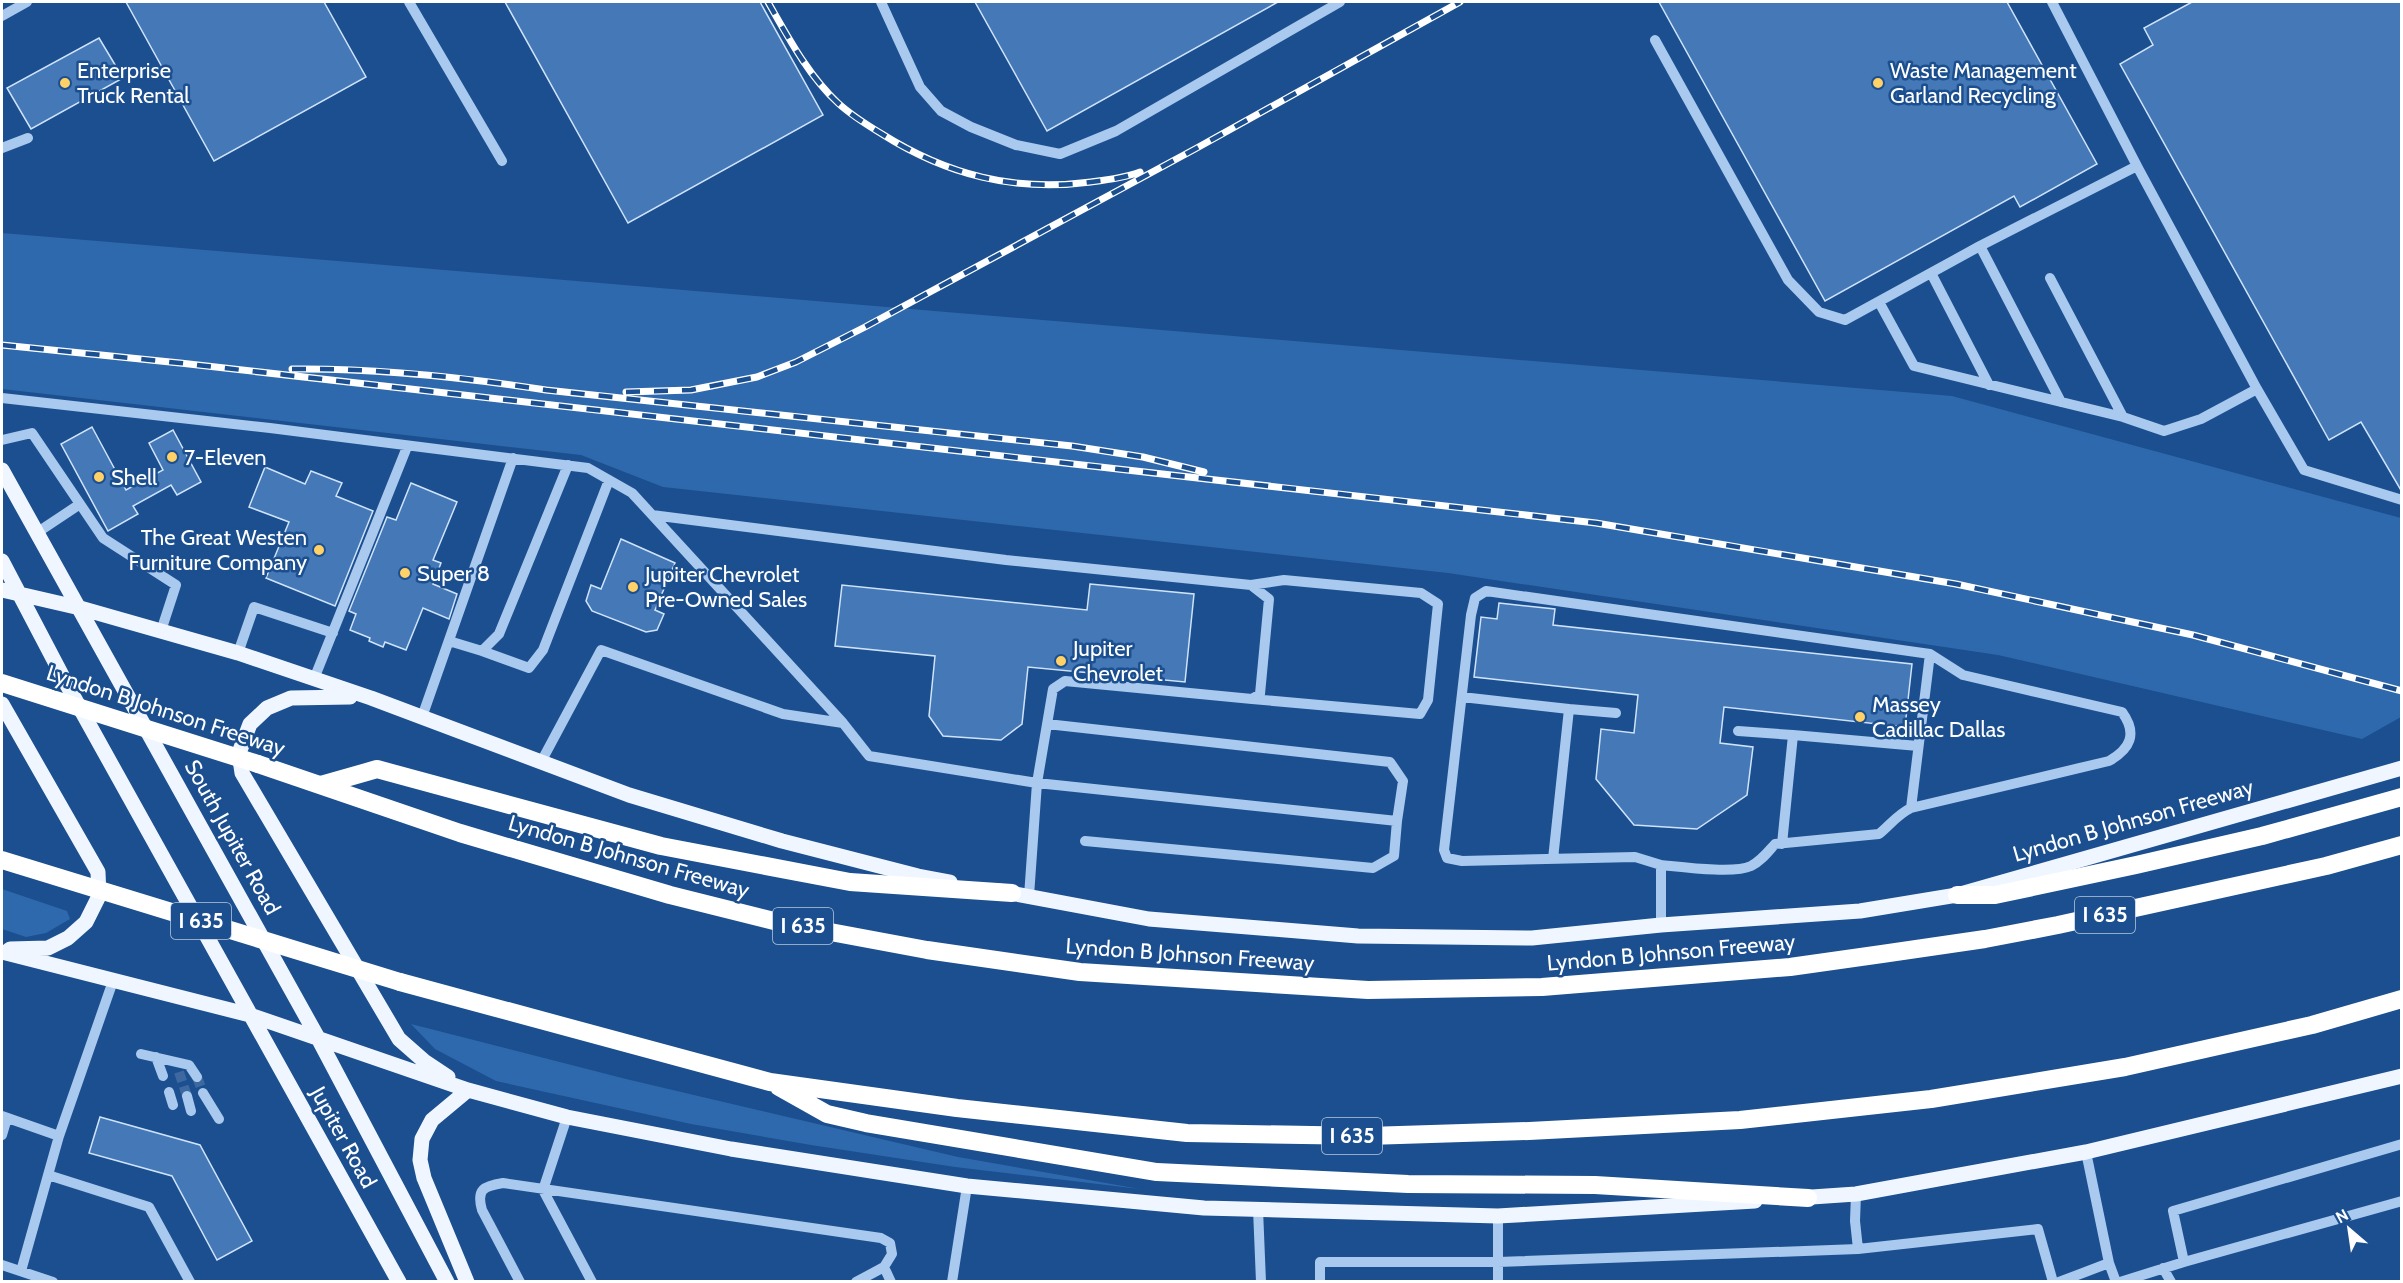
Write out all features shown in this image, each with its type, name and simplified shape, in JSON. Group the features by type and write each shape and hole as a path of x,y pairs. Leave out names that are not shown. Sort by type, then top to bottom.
{"highway":[{"name":"Lyndon B Johnson Freeway","path":"2,683 321,784 460,833 669,895 794,925 927,950 1080,972 1368,990 1542,987 1779,968 1985,939 2058,925 2326,866 2402,845"},
{"path":"321,784 377,768 661,846 850,882 1021,894"},
{"path":"1957,895 1995,895 2147,862 2262,836 2402,797"},
{"name":"I 635","path":"2,860 400,982 770,1082 957,1108 1187,1133 1368,1136 1529,1131 1740,1120 1931,1099 2125,1067 2312,1025 2402,999"},
{"path":"770,1082 827,1114 975,1143 1157,1172 1408,1184 1595,1185 1808,1198"}],"main road":[{"name":"South Jupiter Road","path":"2,470 318,1038"},
{"path":"2,561 250,1015"},
{"name":"Lyndon B Johnson Freeway","path":"2,590 80,608 238,653 371,698 629,795 782,841 918,876 1149,919 1358,936 1532,938 1661,925 1860,911 1957,895 2402,768"},
{"path":"371,698 325,696 291,698 267,708 250,724 238,753 242,773 399,1039 424,1061 468,1090"},
{"path":"2,704 98,872 99,896 86,921 68,938 48,948 2,951"},
{"path":"2,951 250,1015 468,1090 567,1117 731,1149 967,1185 1204,1208 1498,1216 1856,1194 2086,1152 2402,1076"},
{"name":"Jupiter Road","path":"250,1015 399,1281"},
{"name":"Jupiter Road","path":"318,1038 447,1281"},
{"path":"467,1281 430,1195 420,1160 422,1138 432,1120 468,1090"}],"street":[{"path":"2,16 27,2"},
{"path":"409,2 502,161"},
{"path":"881,2 920,87 941,111 970,127 1016,145 1060,154 1116,131 1340,2"},
{"path":"2052,2 2257,389 2304,470 2402,500"},
{"path":"1655,40 1788,280 1819,312 1845,320 1980,246 2137,166"},
{"path":"2,148 28,138"},
{"path":"1980,246 2061,402"},
{"path":"1931,273 1989,385"},
{"path":"2050,278 2123,417"},
{"path":"1879,302 1914,366 2123,417 2164,431 2201,420 2257,389"},
{"path":"2,398 270,428 588,468 632,493 843,723 869,756 1037,783 1397,821"},
{"path":"2,440 32,433 103,538 176,585 161,631"},
{"path":"314,679 407,447"},
{"path":"422,717 513,458"},
{"path":"482,651 500,634 568,465"},
{"path":"449,641 529,668 543,650 609,480"},
{"path":"38,532 80,504"},
{"path":"652,515 1006,560 1251,585 1284,580 1421,593 1438,604 1428,700 1420,714 1065,681 1053,689 1021,894"},
{"path":"1251,585 1269,599 1260,694 1252,699"},
{"path":"1486,591 1930,654 1963,675 2122,712 2130,730 2130,742 2122,754 2109,761 1911,808 1899,813 1879,834 1775,844 1761,860 1748,868 1734,870 1661,866 1635,857 1462,861 1447,858 1444,850 1471,615 1475,598 1486,591"},
{"path":"238,653 254,608 333,633"},
{"path":"541,762 601,650 783,714 843,723"},
{"path":"1911,808 1930,654"},
{"path":"1461,698 1617,713"},
{"path":"1553,859 1569,709"},
{"path":"1047,724 1390,762 1403,781 1394,856 1373,868 1084,841"},
{"path":"1738,731 1918,746"},
{"path":"1782,844 1793,735"},
{"path":"1661,866 1661,925"},
{"path":"21,1271 59,1136 113,981"},
{"path":"141,1054 189,1065 197,1077"},
{"path":"156,1057 163,1076"},
{"path":"174,1061 179,1072"},
{"path":"169,1092 173,1105"},
{"path":"203,1093 219,1119"},
{"path":"187,1096 191,1111"},
{"path":"2,1135 4,1117 59,1136"},
{"path":"567,1117 543,1190 592,1281"},
{"path":"2184,1262 2173,1210 2402,1144"},
{"path":"2086,1152 2109,1263 2118,1281 2402,1201"},
{"path":"48,1175 149,1208 190,1281"},
{"path":"520,1281 482,1210 479,1198 482,1190 490,1185 503,1183 881,1238 890,1243 892,1254 884,1267 856,1281"},
{"path":"952,1281 967,1185"},
{"path":"1856,1194 1855,1221 1858,1249"},
{"path":"1258,1209 1261,1281"},
{"path":"1498,1216 1498,1281"},
{"path":"1320,1281 1320,1262 1498,1262 1858,1249 2038,1229 2053,1281"},
{"path":"2059,1281 2109,1263"},
{"path":"2,1265 53,1281"},
{"path":"884,1267 891,1281"},
{"path":"2163,1268 2171,1281"}],"shaded area":[{"path":"2,233 1952,396 2401,518 2401,717 2362,739 1998,655 1448,573 663,487 581,455 2,389"},
{"path":"2,889 67,911 70,919 46,933 26,937 2,929"},
{"path":"411,1024 626,1079 958,1157 1140,1189 955,1167 811,1145 691,1124 496,1081 435,1049"}],"building":[{"path":"126,2 324,2 366,77 214,161"},
{"path":"505,2 760,2 823,115 628,223"},
{"path":"975,2 1278,2 1047,131"},
{"name":"Waste Management Garland Recycling","path":"1659,2 2007,2 2097,164 2020,207 2014,196 1825,301"},
{"path":"2192,2 2402,2 2402,492 2361,422 2329,440 2120,64 2153,45 2144,28"},
{"name":"Enterprise Truck Rental","path":"99,38 123,78 31,129 7,88"},
{"name":"Shell","path":"92,427 126,490 163,470 149,443 173,430 201,482 177,495 171,485 133,506 138,514 108,531 61,444"},
{"name":"The Great Westen Furniture Company","path":"265,467 305,484 311,471 342,483 336,496 373,511 335,606 266,578 289,522 249,507"},
{"name":"Super 8","path":"411,483 457,502 433,560 441,563 433,584 457,594 449,619 423,608 406,650 385,642 383,647 369,641 370,638 350,630 356,614 349,611 387,517 396,520"},
{"name":"Jupiter Chevrolet Pre-Owned Sales","path":"621,539 675,563 655,610 664,614 657,630 646,632 592,611 586,601 591,585 601,589"},
{"name":"Jupiter Chevrolet","path":"1090,584 1194,594 1185,682 1028,667 1022,724 1001,740 943,736 929,716 935,656 835,646 842,585 1087,610"},
{"name":"Massey Cadillac Dallas","path":"1499,603 1555,609 1553,625 1912,664 1905,727 1724,707 1720,743 1753,747 1747,795 1697,829 1634,825 1596,779 1601,729 1634,733 1638,695 1474,677 1481,617 1497,619"},
{"path":"100,1117 200,1145 252,1241 217,1260 172,1176 89,1153"}],"tunnel":[{"path":"179,1072 187,1096"},
{"path":"197,1077 203,1093"}],"railway":[{"path":"768,2 808,68 838,103 876,131 931,160 982,177 1035,184 1091,182 1140,172"},
{"path":"626,392 691,390 757,377 796,362 1195,149 1460,2"},
{"path":"2,345 180,363 1596,523 1956,584 2193,635 2402,691"},
{"path":"292,369 356,370 451,377 546,390 1072,446 1143,457 1204,472"}],"place":[{"name":"Enterprise Truck Rental","path":"65,83"},
{"name":"Waste Management Garland Recycling","path":"1878,83"},
{"name":"7-Eleven","path":"172,457"},
{"name":"Shell","path":"99,477"},
{"name":"The Great Westen Furniture Company","path":"319,550"},
{"name":"Super 8","path":"405,573"},
{"name":"Jupiter Chevrolet Pre-Owned Sales","path":"633,587"},
{"name":"Jupiter Chevrolet","path":"1061,661"},
{"name":"Massey Cadillac Dallas","path":"1860,717"}]}
